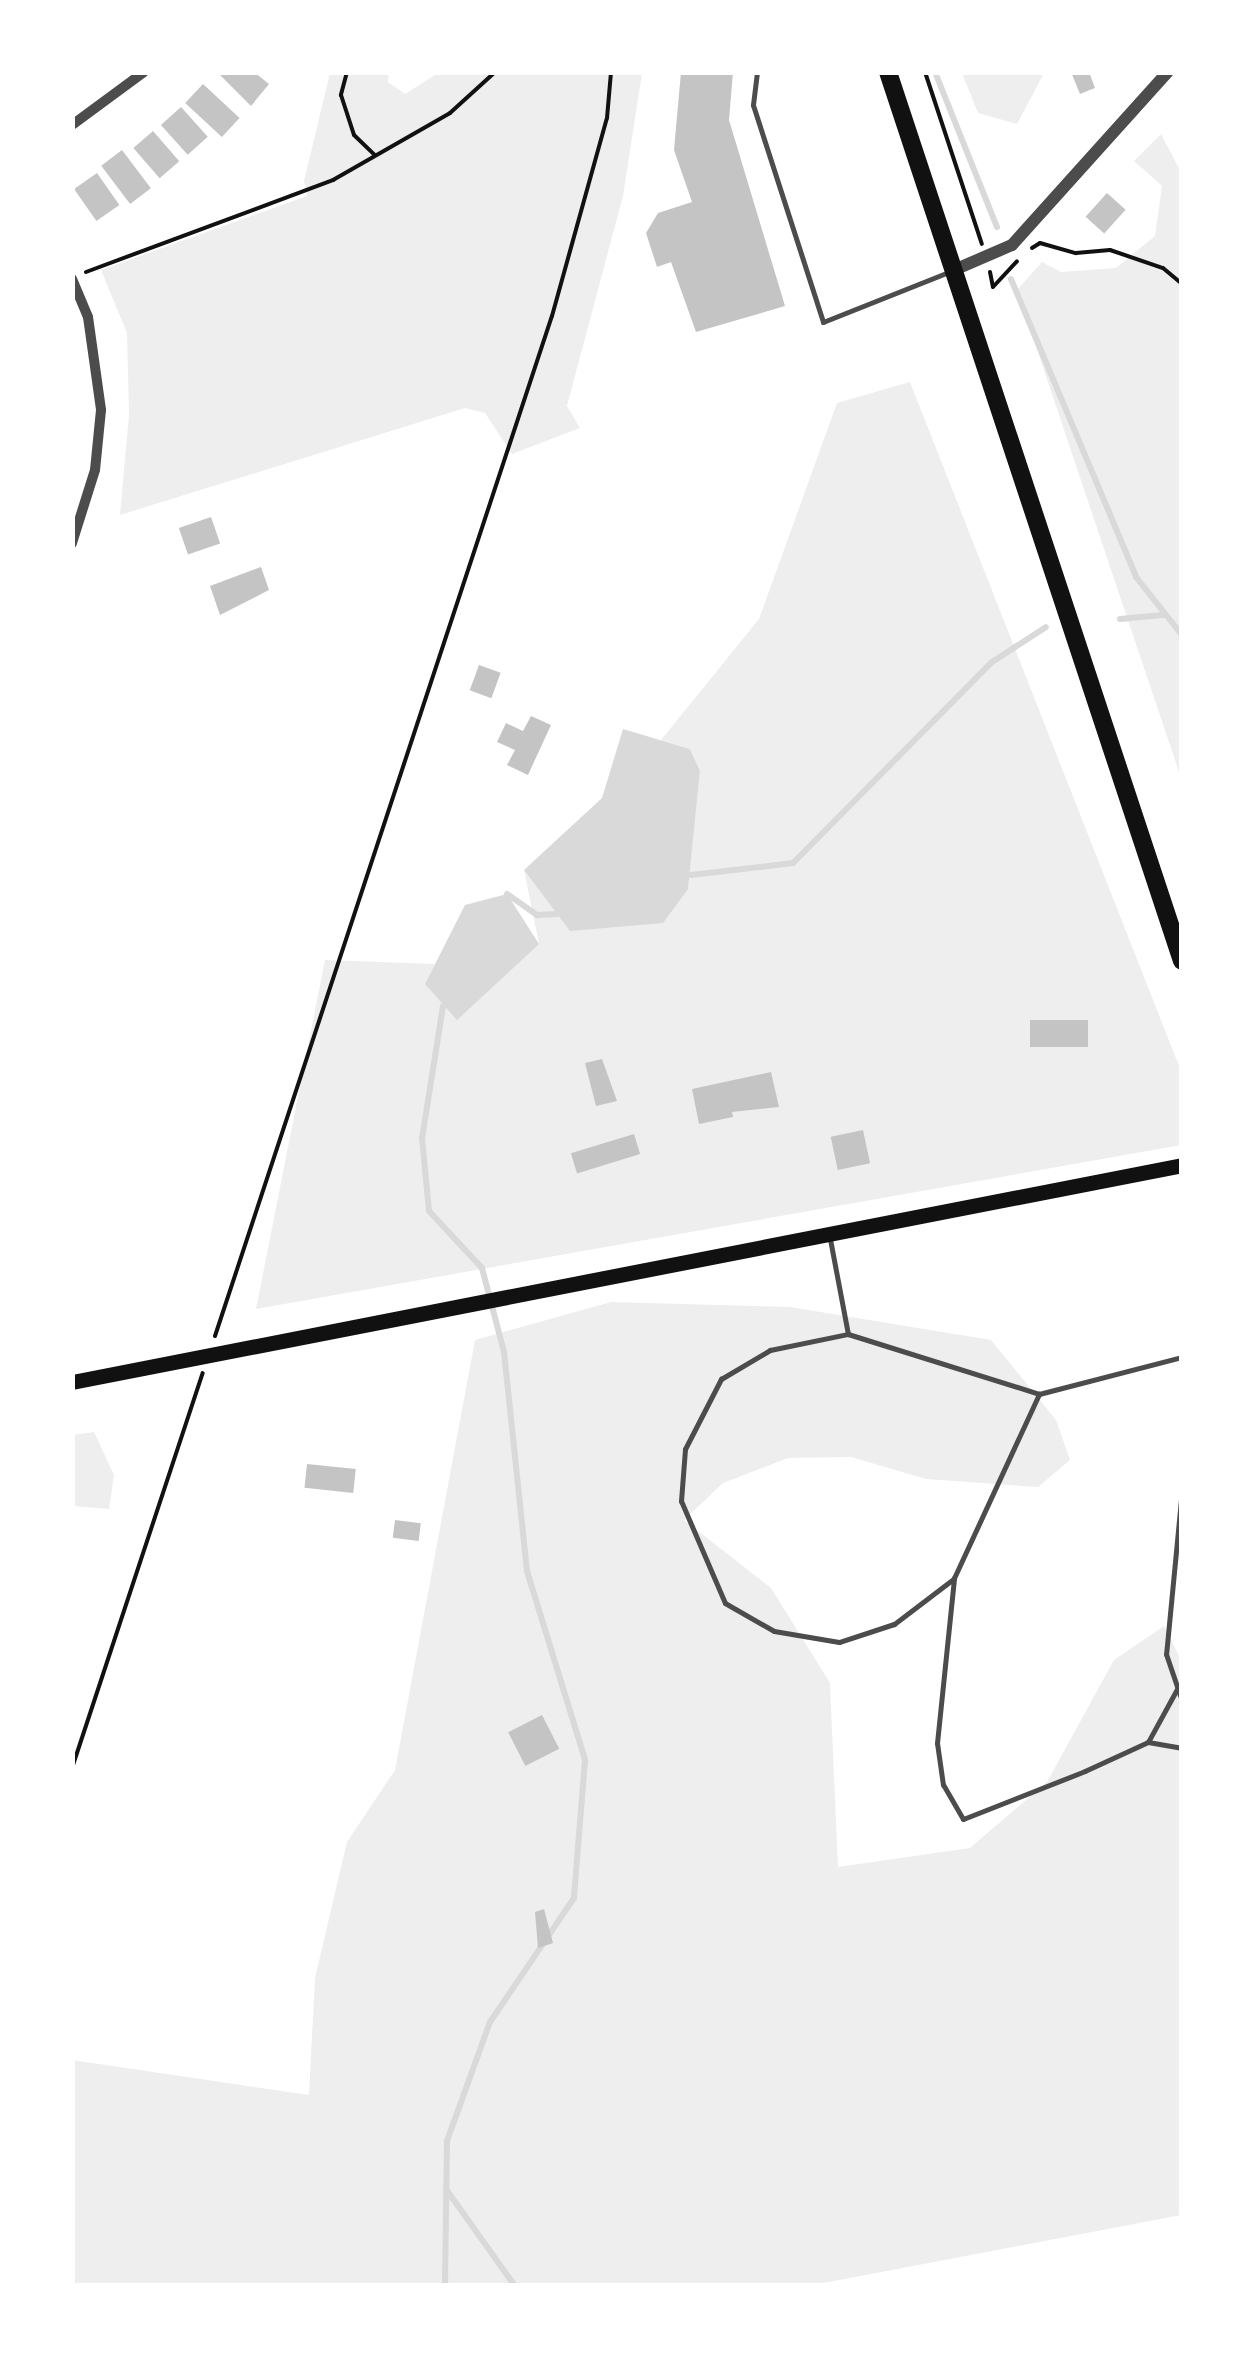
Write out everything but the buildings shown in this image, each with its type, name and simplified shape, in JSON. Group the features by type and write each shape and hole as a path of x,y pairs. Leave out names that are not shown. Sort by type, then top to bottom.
{"main road":[{"path":"888,72 1182,960"},
{"path":"72,1382 1182,1165"}],"street":[{"path":"72,126 144,72"},
{"path":"954,270 1012,245 1168,72"},
{"path":"72,278 88,317 102,410 95,470 72,544"}],"lane":[{"path":"757,72 754,105 823,322 954,270"},
{"path":"828,1234 848,1334"},
{"path":"954,1578 894,1624 839,1642 774,1631 724,1603 681,1501 685,1449 721,1379 770,1350 848,1334 1039,1394 1182,1357"},
{"path":"1039,1394 954,1578 937,1743 943,1785 963,1819 1148,1742 1182,1748"},
{"path":"1182,1489 1166,1654 1182,1701"},
{"path":"1148,1742 1178,1689"}],"path":[{"path":"347,72 342,95 354,135 375,155"},
{"path":"72,278 333,180 450,114 496,72"},
{"path":"72,1768 552,316 606,118 610,72"},
{"path":"925,72 986,254"},
{"path":"1046,245 1134,256 1182,284"}],"shaded area":[{"path":"330,73 389,73 388,82 405,94 438,73 642,73 623,196 567,406 580,428 512,454 485,413 465,408 120,515 129,415 127,333 101,270 307,196 304,181"},
{"path":"962,73 1044,73 1017,124 978,113"},
{"path":"1161,134 1182,174 1181,778 1017,290 1042,262 1061,272 1116,268 1155,236 1162,186 1134,161"},
{"path":"910,382 1181,1071 1181,1145 256,1309 325,960 435,964 425,985 539,944 524,870 571,931 688,888 700,771 690,749 661,740 759,619 837,403"},
{"path":"623,729 690,749 700,771 688,889 663,923 570,931 524,870 602,798"},
{"path":"507,894 539,944 457,1020 425,984 465,905"},
{"path":"611,1302 790,1307 991,1340 1056,1420 1070,1460 1038,1487 926,1479 851,1457 788,1458 723,1483 684,1520 771,1588 830,1683 838,1867 970,1848 1047,1782 1114,1660 1164,1626 1181,1660 1181,2215 813,2285 73,2285 72,2060 309,2095 315,1978 347,1842 395,1770 475,1340"},
{"path":"94,1432 114,1475 109,1509 73,1506 73,1435"}],"waterway":[{"path":"935,72 997,227"},
{"path":"1011,279 1136,577 1182,635"},
{"path":"1120,619 1163,615"},
{"path":"691,875 793,863 992,662 1046,627"},
{"path":"507,894 537,915 557,914"},
{"path":"443,1006 422,1138 429,1211 482,1268 504,1352 527,1571 585,1760 574,1898 490,2022 447,2141 445,2286"},
{"path":"446,2189 515,2286"}]}
